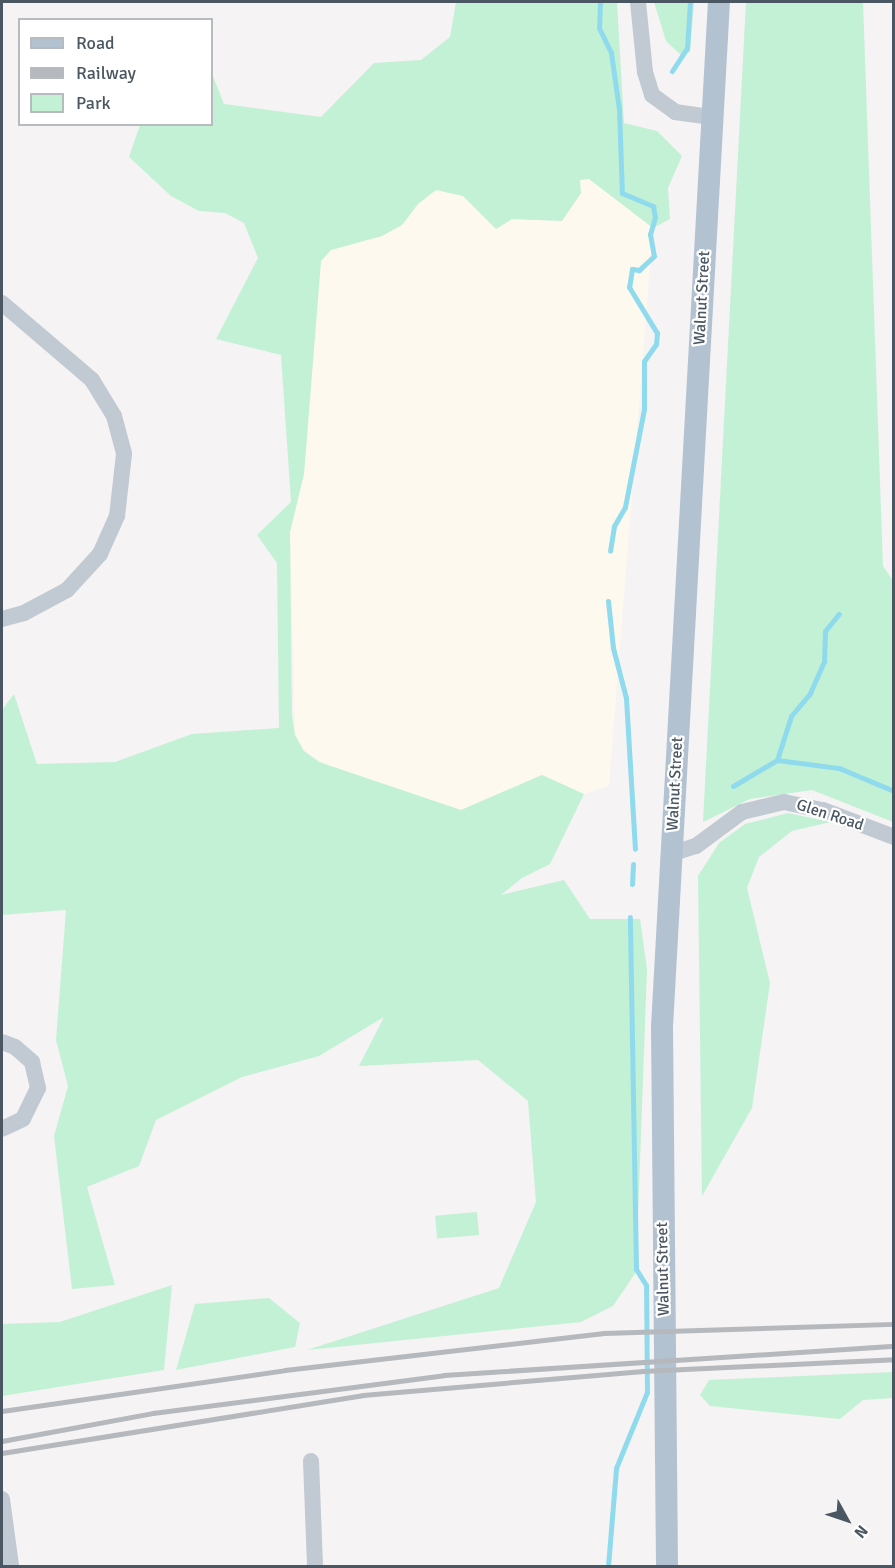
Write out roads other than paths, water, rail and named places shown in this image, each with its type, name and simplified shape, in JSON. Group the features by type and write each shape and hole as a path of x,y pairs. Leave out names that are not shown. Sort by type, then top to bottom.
{"main road":[{"name":"Walnut Street","path":"667,1566 661,1127 671,854 719,2"}],"street":[{"path":"638,2 645,72 652,96 675,112 712,117"},
{"path":"2,303 92,380 114,416 124,454 117,516 100,554 83,575 59,595 24,613 2,619"},
{"name":"Glen Road","path":"671,854 696,846 742,812 784,802 823,810 894,837"},
{"path":"2,1042 26,1055 37,1075 38,1088 23,1119 2,1129"},
{"path":"311,1461 315,1566"},
{"path":"2,1499 11,1566"}],"waterway":[{"path":"600,2 599,28 611,53 619,109 622,193 653,206 655,217 650,234 654,256 639,270 632,269 629,287 657,333 656,344 644,361 644,409 625,507 614,526 610,551"},
{"path":"672,71 687,48 690,2"},
{"path":"608,601 613,648 626,698 635,849"},
{"path":"777,760 791,716 810,693 824,661 825,631 839,614"},
{"path":"733,786 777,760 839,768 894,791"},
{"path":"632,884 633,864"},
{"path":"608,1566 616,1468 647,1392 646,1285 636,1269 630,917"}],"railway":[{"path":"2,1411 285,1370 604,1333 894,1324"},
{"path":"2,1441 153,1413 444,1375 894,1346"},
{"path":"2,1453 363,1395 643,1371 894,1359"}]}
